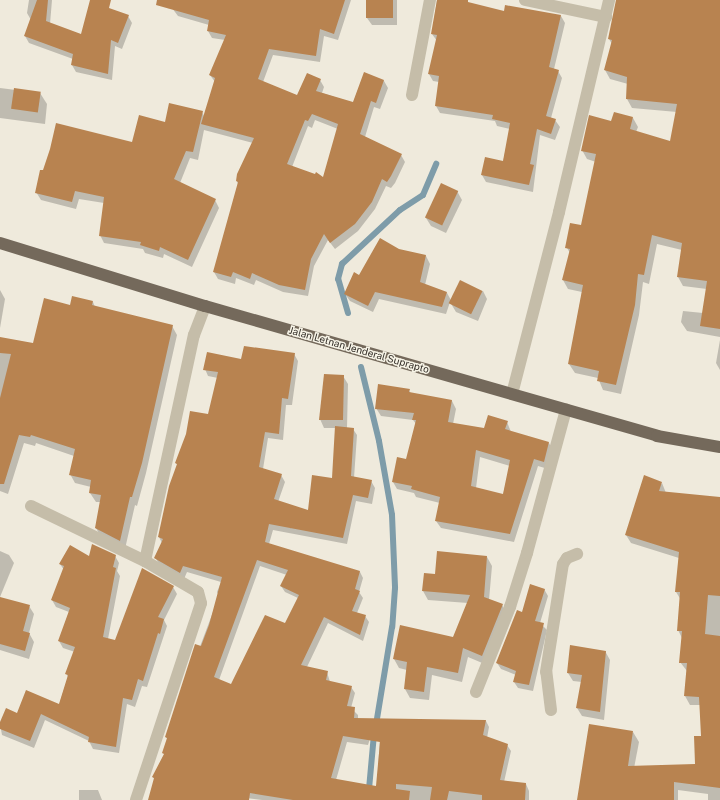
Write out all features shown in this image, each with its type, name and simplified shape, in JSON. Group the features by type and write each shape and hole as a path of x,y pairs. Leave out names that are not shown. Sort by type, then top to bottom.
{"main road":[{"name":"Jalan Letnan Jenderal Suprapto","path":"0,243 206,306 657,436 720,447"}],"street":[{"path":"412,95 430,0"},
{"path":"525,0 606,17"},
{"path":"512,394 609,0"},
{"path":"145,562 194,335 206,306"},
{"path":"476,692 510,607 527,553 566,409"},
{"path":"31,506 145,562 198,592 201,596 195,621 136,800"},
{"path":"551,710 546,672 563,564 567,558 577,554"}],"building":[{"path":"37,0 48,0 46,21 81,34 90,0 111,0 109,8 129,15 118,43 111,40 108,74 71,65 73,54 24,36"},
{"path":"157,0 345,0 334,34 320,29 316,56 269,49 258,79 297,95 307,73 321,79 316,91 353,102 364,72 384,80 376,103 371,101 360,134 402,154 387,182 382,179 372,202 355,224 330,243 324,234 311,259 305,290 279,285 252,273 250,279 233,272 231,277 213,272 238,182 236,181 237,174 254,138 201,124 215,78 209,75 226,35 207,31 209,20 156,5","holes":["312,114 338,124 323,177 316,172 315,174 287,164 305,120 308,121"]},
{"path":"366,0 393,0 393,18 366,18"},
{"path":"437,0 468,0 468,2 504,11 505,5 561,15 549,67 559,70 546,116 556,119 551,134 537,129 530,164 534,165 529,185 481,175 485,157 503,161 510,123 492,119 493,115 435,106 439,76 428,74 437,35 431,34"},
{"path":"616,0 720,0 720,329 700,326 707,281 677,277 682,243 652,235 644,275 638,274 635,305 616,385 597,381 599,371 568,364 583,285 562,280 570,249 565,248 570,223 581,225 596,154 581,151 589,115 611,121 614,112 633,117 630,129 670,141 677,104 626,99 627,77 604,70 612,40 608,39"},
{"path":"14,88 41,92 38,113 11,109"},
{"path":"169,103 203,111 193,152 186,151 174,179 216,199 188,260 160,247 159,251 140,245 141,242 99,236 104,197 75,191 72,202 35,193 40,170 43,170 56,123 132,142 139,115 165,122"},
{"path":"441,183 458,191 442,225 425,217"},
{"path":"380,238 399,249 426,255 420,282 447,292 442,307 375,292 368,306 344,294 354,272 359,275"},
{"path":"460,280 482,291 471,314 449,303"},
{"path":"72,296 93,301 92,305 173,325 142,463 132,497 130,497 120,541 95,528 101,495 89,493 91,480 69,475 75,449 31,435 30,437 19,435 4,484 0,484 0,398 11,354 0,353 0,337 33,343 44,298 70,305"},
{"path":"244,346 295,353 288,399 282,398 279,434 265,432 259,467 282,474 274,499 308,510 312,475 332,478 335,426 354,428 351,476 372,480 368,498 353,495 343,538 269,524 265,542 360,571 355,589 360,591 352,611 366,615 360,635 324,617 301,665 328,671 326,680 352,686 347,706 355,707 354,718 486,720 483,735 508,744 500,780 526,783 525,800 482,800 482,795 449,791 447,800 430,800 432,787 396,784 396,789 410,791 409,800 293,800 250,793 249,800 148,800 154,778 152,777 164,754 162,753 167,738 165,737 195,644 201,646 209,625 222,577 183,566 180,573 154,558 163,539 158,537 169,486 177,464 175,463 186,434 190,411 208,414 218,372 203,370 207,352 241,359","holes":["257,560 288,570 280,586 299,595 285,623 265,615 231,684 214,677","343,736 380,742 376,786 331,778"]},
{"path":"324,374 344,375 343,420 319,420"},
{"path":"378,384 410,389 409,392 452,400 448,422 484,428 488,415 508,421 505,429 549,442 544,462 534,459 510,534 435,521 440,497 411,489 412,486 392,482 397,457 406,459 416,420 412,420 414,413 375,409","holes":["476,450 510,460 503,494 471,486"]},
{"path":"644,475 662,482 659,491 720,497 720,596 708,595 705,634 720,636 720,788 674,782 674,800 577,800 589,724 633,731 628,766 695,764 694,736 701,736 699,697 684,696 687,663 679,663 682,631 677,631 680,592 675,592 679,552 625,535"},
{"path":"92,544 116,555 113,567 116,568 103,637 115,640 142,568 174,586 158,617 164,619 143,681 138,679 132,700 123,698 116,747 88,742 89,737 41,714 30,741 0,729 0,722 6,708 17,713 26,690 59,704 68,675 65,674 75,647 58,641 70,608 51,600 64,566 59,564 70,545 89,556"},
{"path":"437,551 487,556 484,597 503,604 482,656 463,648 458,673 427,667 424,692 404,689 407,662 393,659 400,625 453,637 470,595 422,591 424,573 435,574"},
{"path":"530,584 545,589 535,621 544,623 529,685 513,682 516,671 496,663 517,610 522,612"},
{"path":"0,597 30,605 23,631 30,633 25,651 0,644"},
{"path":"570,645 606,651 600,712 576,708 582,675 567,673"}],"waterway":[{"path":"348,313 338,279 342,264 400,210 423,195 436,164"},
{"path":"361,367 379,441 392,515 395,588 392,627 376,725"},
{"path":"368,800 374,734"}]}
